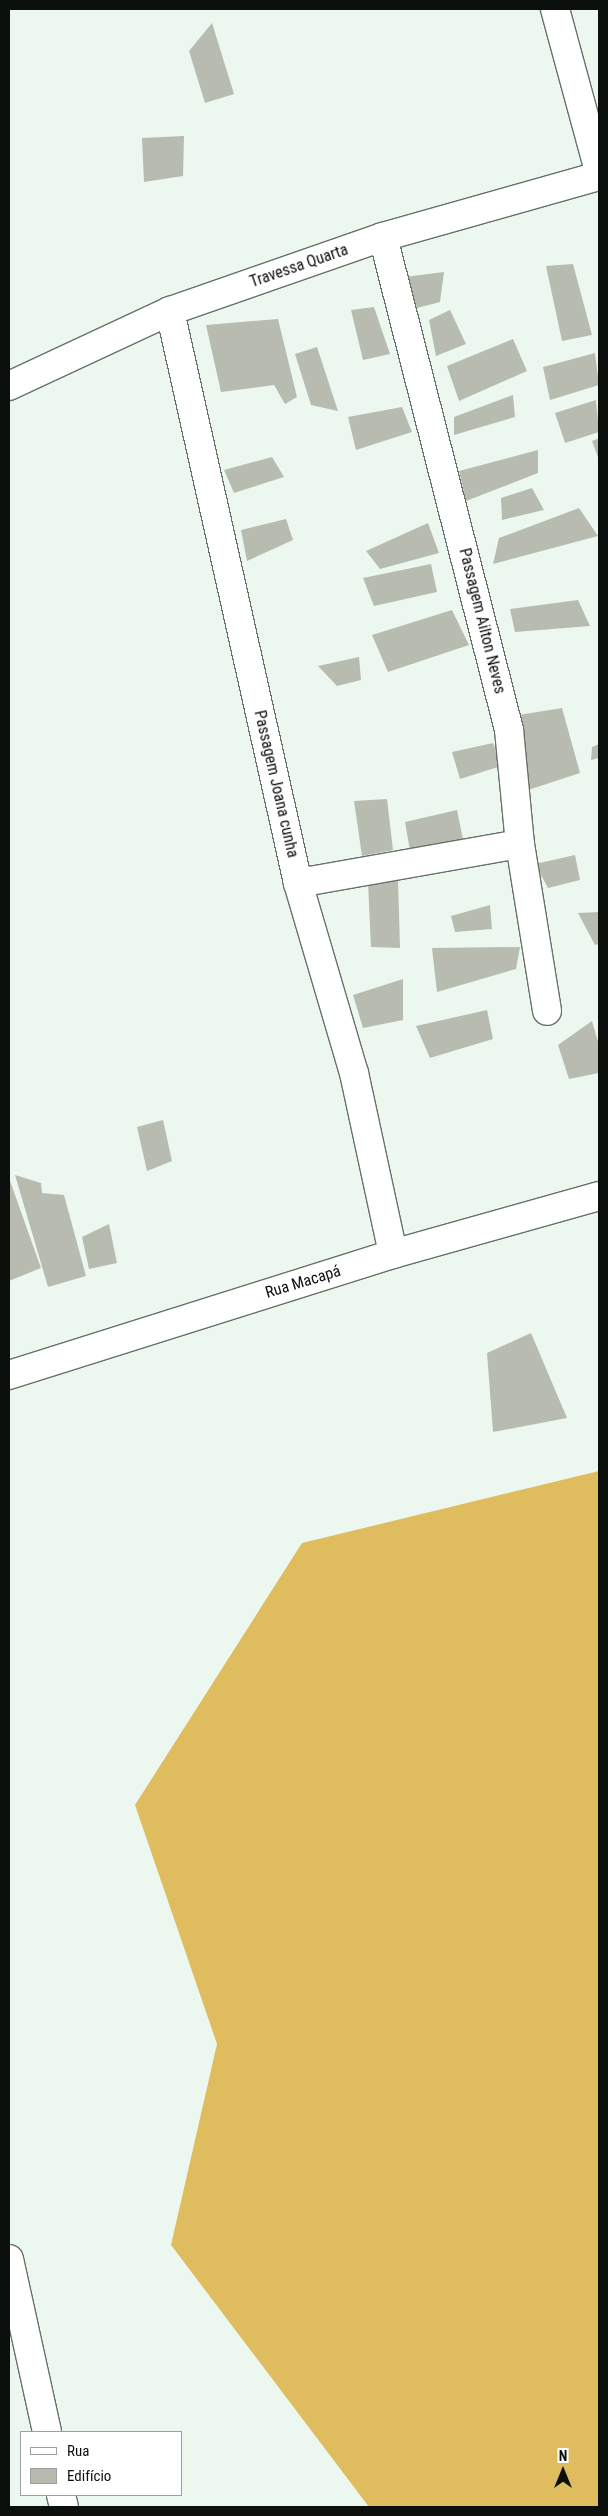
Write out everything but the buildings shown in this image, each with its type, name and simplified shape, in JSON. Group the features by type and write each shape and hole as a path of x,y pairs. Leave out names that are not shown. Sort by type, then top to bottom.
{"street":[{"path":"555,9 599,171"},
{"name":"Travessa Quarta","path":"9,386 170,312 383,237 599,176"},
{"name":"Passagem Ailton Neves","path":"383,237 509,730 520,844 547,1011"},
{"name":"Passagem Joana cunha","path":"170,312 298,883 354,1073 393,1254"},
{"path":"298,883 520,844"},
{"name":"Rua Macapá","path":"9,1375 393,1254 599,1196"},
{"path":"9,2259 47,2431"}],"shaded area":[{"path":"599,1471 599,2507 369,2507 171,2245 217,2044 135,1805 302,1543"}]}
